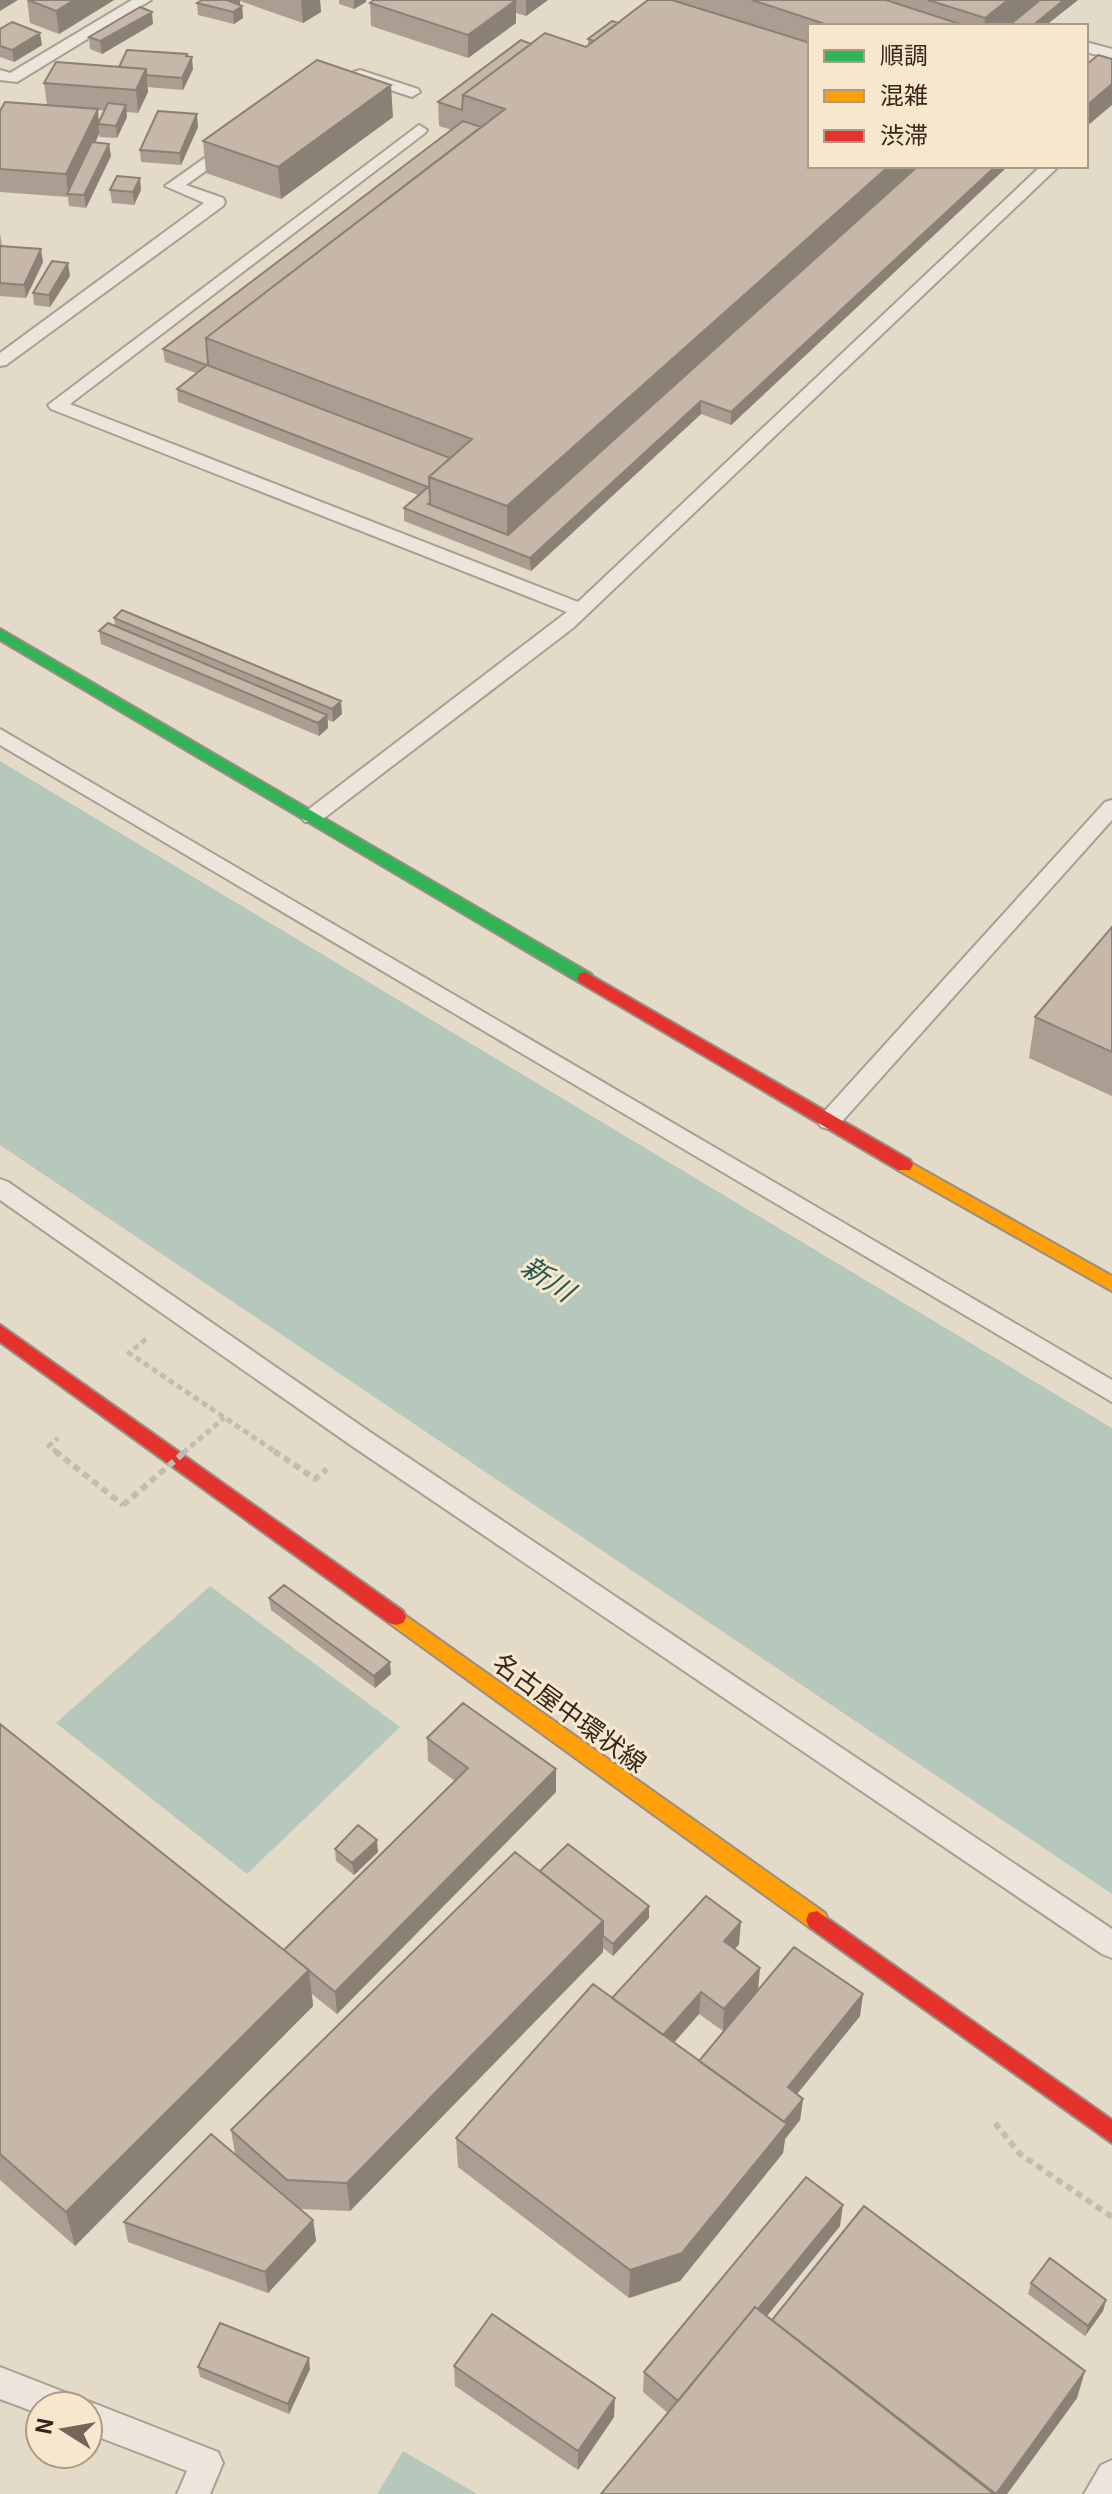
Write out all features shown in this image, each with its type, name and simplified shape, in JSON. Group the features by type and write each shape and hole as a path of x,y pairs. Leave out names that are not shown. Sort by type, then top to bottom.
{"street":[{"path":"0,634 1112,1284"},
{"name":"名古屋中環状線","path":"0,1332 1112,2133"}],"lane":[{"path":"0,75 11,79 143,0"},
{"path":"1088,48 1112,54"},
{"path":"337,67 412,92"},
{"path":"419,130 57,405 580,610"},
{"path":"0,361 217,202 173,186 249,131"},
{"path":"312,817 566,624 1049,168"},
{"path":"0,736 1112,1392"},
{"path":"829,1121 1112,807"},
{"path":"0,1188 361,1439 1112,1945"},
{"path":"0,2383 24,2392"},
{"path":"104,2423 207,2463 193,2494"},
{"path":"1100,2494 1112,2476"}],"path":[{"path":"129,1353 315,1479"},
{"path":"49,1446 123,1505 224,1418"}],"water":[{"name":"新川","path":"0,761 1112,1428 1112,1894 0,1145"},
{"path":"210,1586 400,1727 247,1874 56,1723"},
{"path":"403,2451 477,2494 377,2494"}],"building":[{"path":"28,0 74,0 56,11"},
{"path":"202,0 227,0 242,6 233,12 197,3"},
{"path":"374,0 516,0 468,35 370,3"},
{"path":"648,0 672,0 808,42 808,168 887,168 507,506 429,477 472,439 206,338 505,109 463,95 545,33 586,47"},
{"path":"752,0 886,0 960,24 825,24"},
{"path":"928,0 1008,0 985,18"},
{"path":"1040,0 1064,0 1034,24 1012,23"},
{"path":"140,7 152,12 100,41 89,37"},
{"path":"612,21 618,23 594,41 588,39"},
{"path":"12,22 40,33 12,50 0,46 0,29"},
{"path":"521,40 531,44 463,95 462,110 438,102"},
{"path":"127,50 187,54 192,57 182,78 146,75 146,69 119,67"},
{"path":"1098,55 1112,59 1112,84 1088,104 1088,63"},
{"path":"317,60 391,85 278,167 203,141"},
{"path":"56,62 146,69 136,90 44,83"},
{"path":"5,102 98,109 66,174 0,169 0,111"},
{"path":"108,103 126,105 116,126 98,124"},
{"path":"158,111 197,114 180,153 140,150"},
{"path":"463,121 481,127 206,338 208,364 163,349"},
{"path":"92,142 109,144 84,195 67,194"},
{"path":"916,168 994,168 731,412 701,401 530,558 404,508 428,487 177,389 207,365 450,458 429,477 428,504 508,535"},
{"path":"117,176 140,178 133,192 110,190"},
{"path":"0,246 41,249 24,285 0,283"},
{"path":"52,261 68,263 49,295 33,293"},
{"path":"122,610 341,701 332,709 114,618"},
{"path":"108,623 327,715 318,723 99,631"},
{"path":"1112,927 1112,1052 1035,1017"},
{"path":"284,1585 390,1662 374,1676 269,1598"},
{"path":"463,1703 556,1769 335,1992 284,1950 468,1768 427,1738"},
{"path":"0,1724 309,1970 66,2212 0,2154"},
{"path":"358,1825 377,1840 352,1863 335,1849"},
{"path":"568,1844 649,1906 613,1944 603,1936 603,1921 540,1871"},
{"path":"515,1852 603,1921 347,2183 287,2180 231,2130"},
{"path":"706,1896 741,1922 724,1941 760,1968 724,2009 701,1992 663,2035 612,1998"},
{"path":"794,1947 863,1994 788,2087 803,2099 784,2122 699,2061"},
{"path":"593,1984 787,2124 682,2253 630,2270 456,2138"},
{"path":"211,2134 313,2220 265,2272 124,2222"},
{"path":"806,2177 843,2205 678,2401 644,2372"},
{"path":"864,2206 1085,2371 996,2494 772,2320"},
{"path":"1050,2258 1106,2300 1088,2326 1031,2283"},
{"path":"755,2307 994,2494 601,2494"},
{"path":"492,2314 615,2398 578,2451 454,2366"},
{"path":"220,2323 309,2358 288,2404 198,2367"}],"traffic: fast":[{"path":"0,634 585,978"}],"traffic: slow":[{"path":"904,1165 1112,1284"},
{"path":"396,1617 817,1920"}],"traffic: jam":[{"path":"585,978 904,1165"},
{"path":"0,1332 396,1617"},
{"path":"817,1920 1112,2133"}]}
